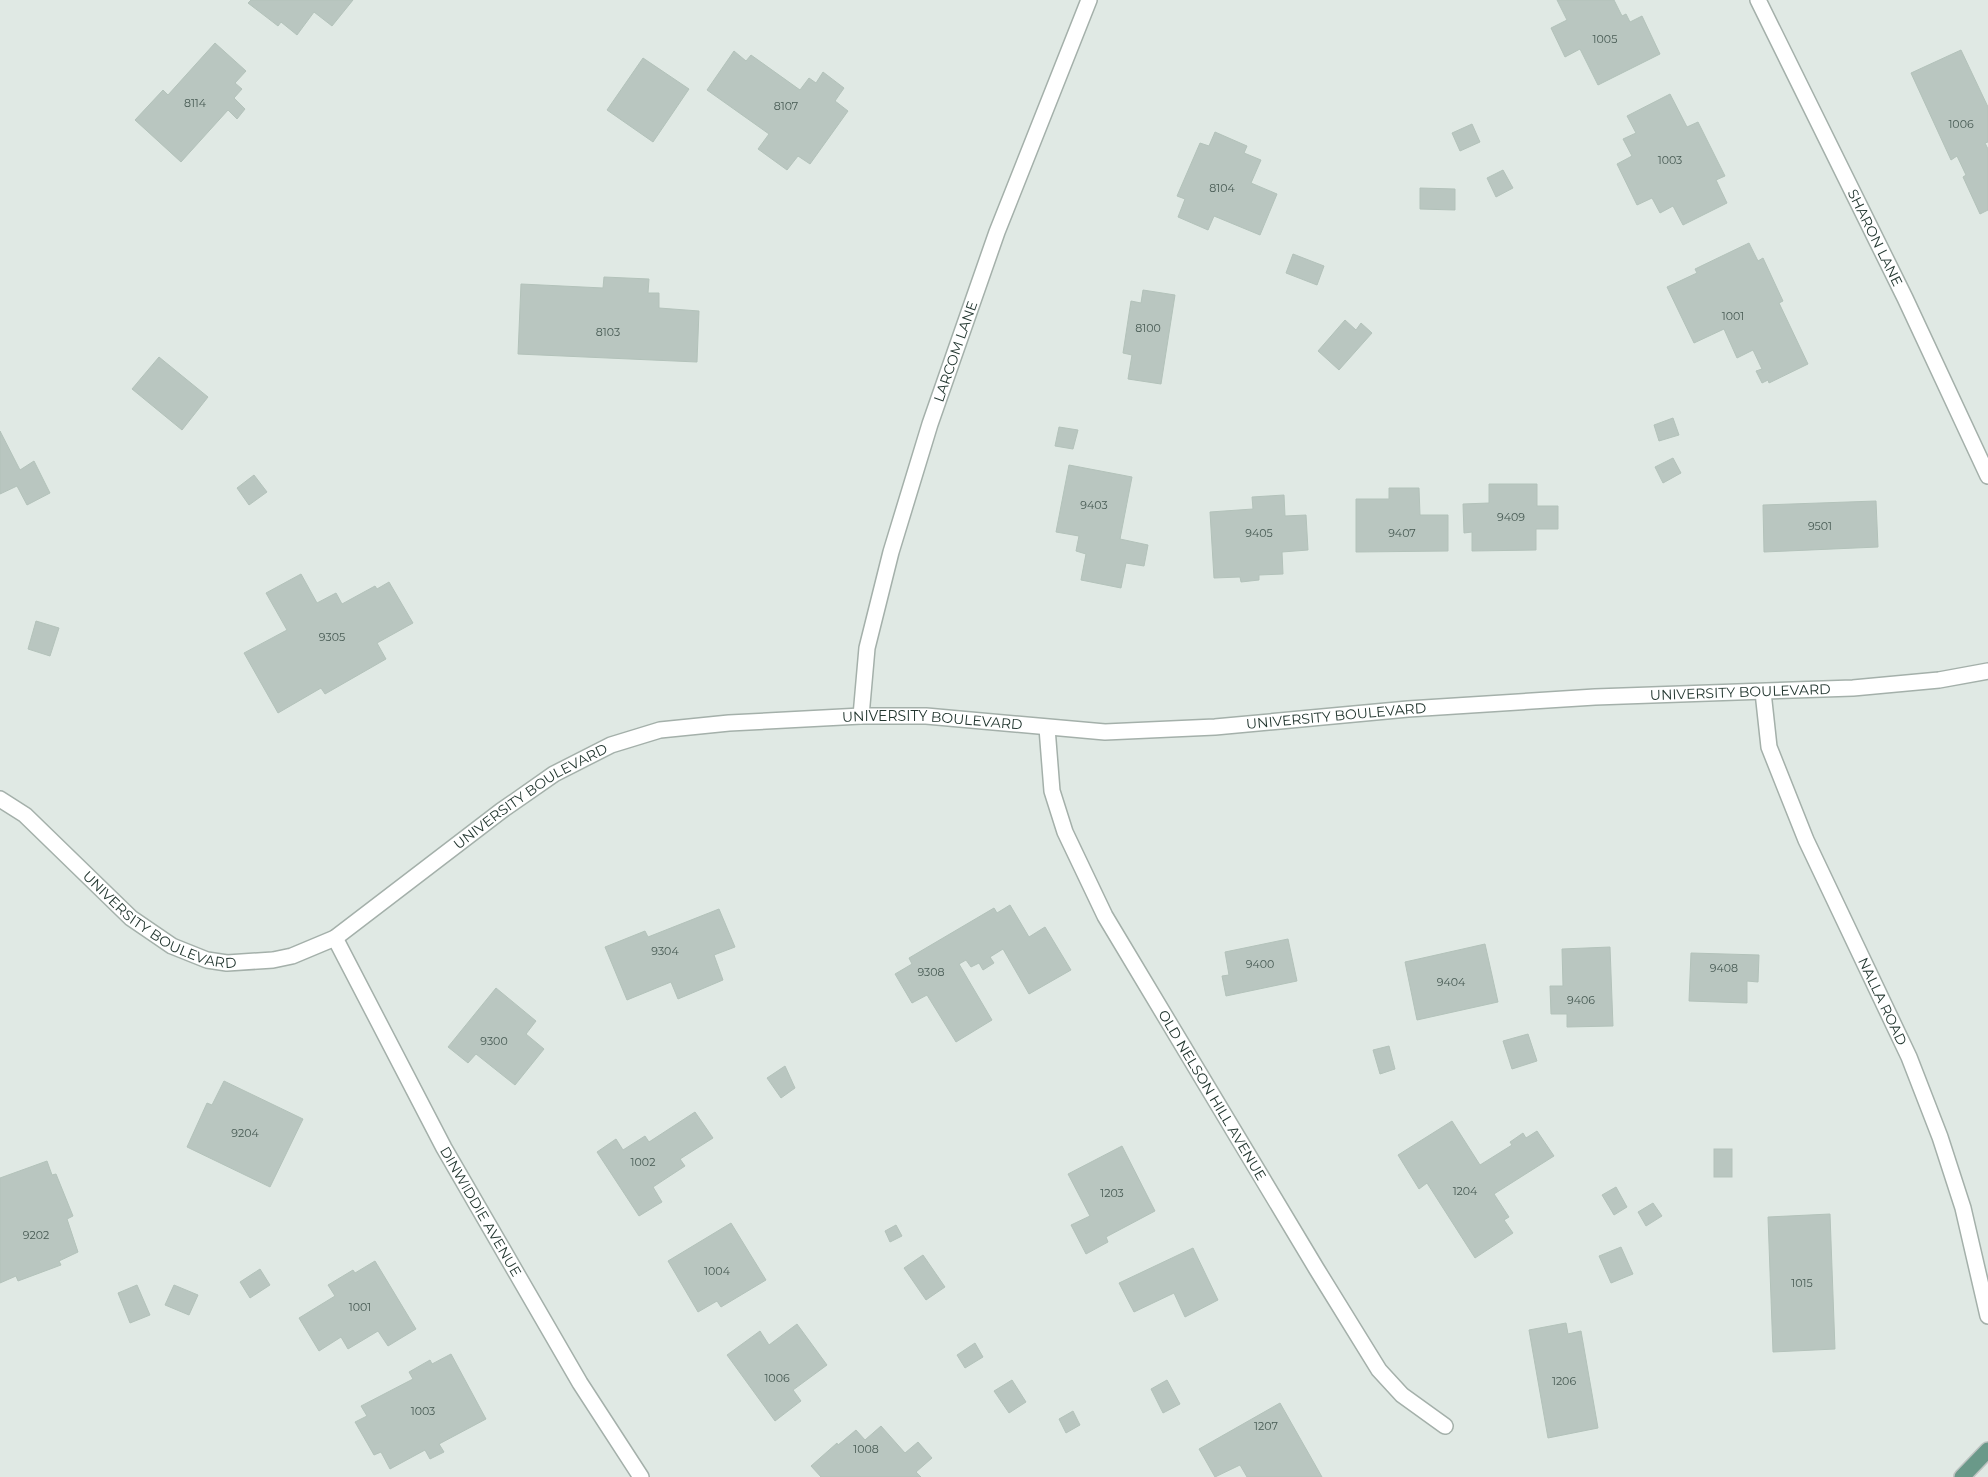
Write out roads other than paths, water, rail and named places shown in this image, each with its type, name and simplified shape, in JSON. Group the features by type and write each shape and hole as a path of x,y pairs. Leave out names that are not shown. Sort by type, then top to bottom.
{"main road":[{"path":"1962,1477 1988,1450"}],"street":[{"name":"LARCOM LANE","path":"861,716 867,648 892,552 930,424 997,232 1090,0"},
{"name":"SHARON LANE","path":"1758,0 1905,298 1988,476"},
{"name":"UNIVERSITY BOULEVARD","path":"0,800 25,815 131,918 172,946 207,960 227,963 273,960 292,956 335,938 501,811 554,774 611,745 660,730 729,723 861,716 926,716 1105,732 1206,727 1418,708 1594,697 1853,688 1938,680 1988,671"},
{"name":"NALLA ROAD","path":"1763,692 1769,747 1806,840 1909,1058 1940,1137 1963,1208 1988,1316"},
{"name":"OLD NELSON HILL AVENUE","path":"1047,728 1052,791 1065,832 1105,916 1379,1370 1402,1394 1445,1426"},
{"name":"DINWIDDIE AVENUE","path":"335,938 444,1148 580,1383 641,1477"}]}
